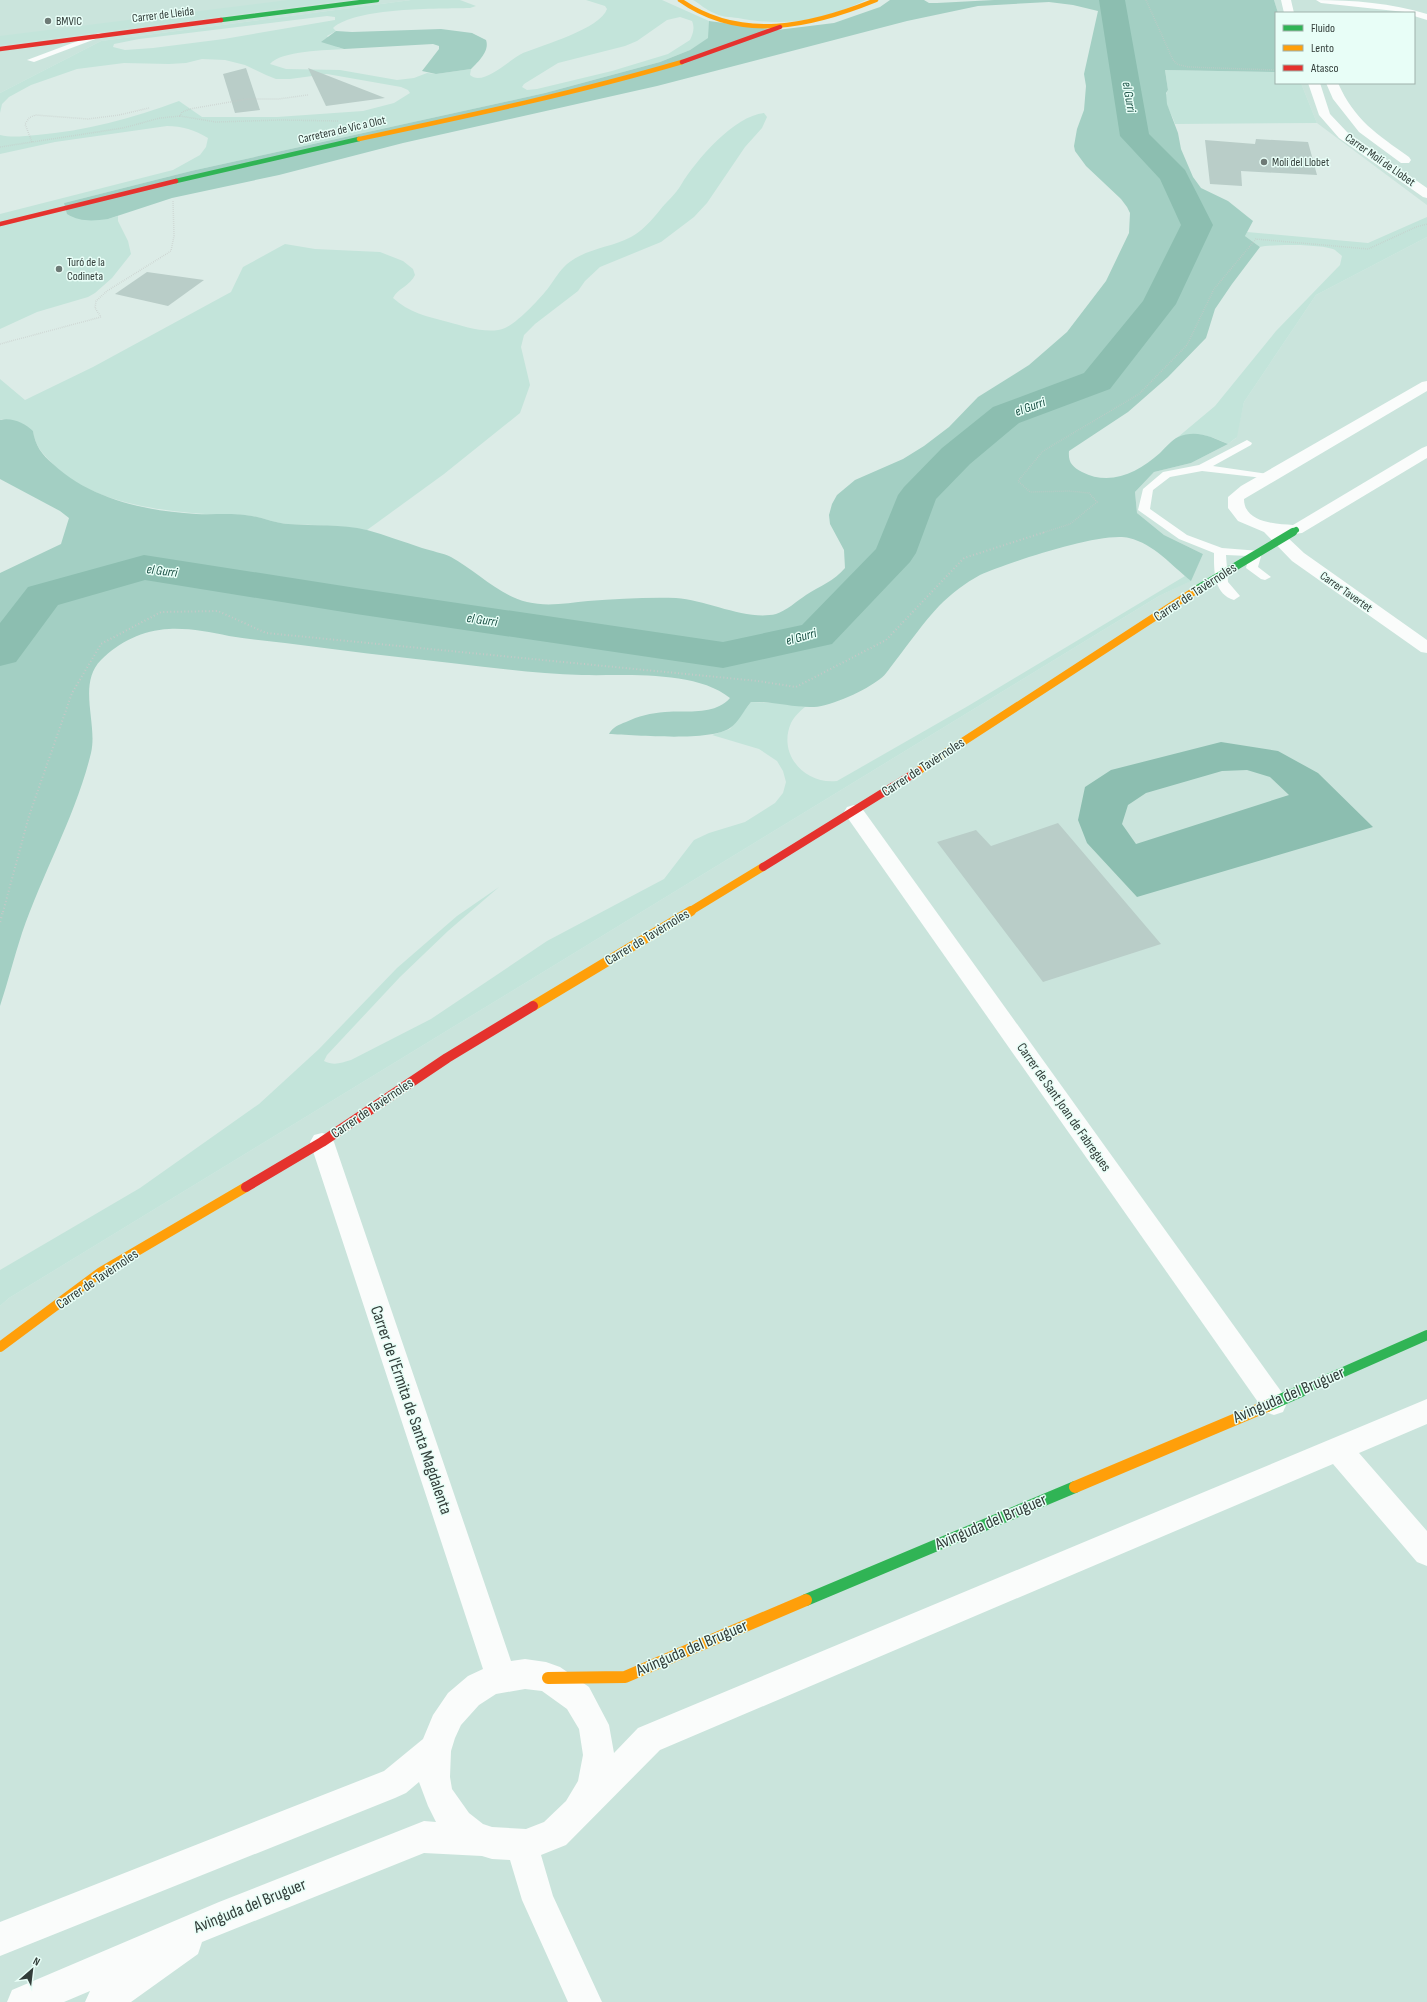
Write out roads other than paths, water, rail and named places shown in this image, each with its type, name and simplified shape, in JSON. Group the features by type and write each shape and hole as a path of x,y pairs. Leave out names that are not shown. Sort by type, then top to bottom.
{"street":[{"name":"Carrer de Lleida","path":"0,49 377,0"},
{"path":"680,0 695,10 716,20 745,25 780,27 814,23 830,19 876,0"},
{"path":"1286,0 1289,12"},
{"path":"1321,0 1346,4 1374,5 1411,12"},
{"path":"1401,0 1427,8"},
{"path":"1317,10 1346,4"},
{"path":"1415,13 1427,17"},
{"name":"Carretera de Vic a Olot","path":"690,60 715,45 722,34 722,24 716,20"},
{"name":"Carretera de Vic a Olot","path":"0,224 366,136 481,113 638,75 690,60 719,50 747,37 780,27"},
{"name":"Carrer Molí de Llobet","path":"1314,84 1325,115 1343,135 1427,194"},
{"name":"Carrer Molí de Llobet","path":"1332,84 1339,99 1363,130 1414,166"},
{"path":"1427,385 1236,497 1236,508 1244,518 1275,534 1296,530 1427,451"},
{"name":"Carrer de Tavèrnoles","path":"0,1347 101,1272 322,1142 447,1058 854,812 1256,553 1275,534"},
{"name":"Carrer Tavertet","path":"1275,534 1298,557 1427,648"},
{"name":"Carrer de Sant Joan de Fabregues","path":"854,812 1274,1403"},
{"name":"Carrer de l'Ermita de Santa Magdalenta","path":"322,1142 501,1677"},
{"name":"Avinguda del Bruguer","path":"548,1678 625,1677 1274,1403 1427,1335"},
{"path":"586,1803 596,1778 600,1753 596,1728 585,1706 568,1689 548,1678 525,1674 501,1677 478,1687 458,1704 444,1724 436,1749 434,1778 443,1805 459,1826 483,1841 502,1846 522,1846 547,1838 569,1823 586,1803 649,1738 1338,1449 1427,1410"},
{"path":"1338,1449 1427,1552"},
{"path":"0,1939 65,1915 395,1782 436,1749"},
{"name":"Avinguda del Bruguer","path":"24,2002 219,1918 424,1837 483,1841"},
{"path":"522,1846 538,1900 585,2002"},
{"path":"0,1924 65,1915"},
{"path":"102,2002 219,1918"}],"lane":[{"path":"31,60 102,36"},
{"path":"1202,468 1247,443"},
{"path":"1266,578 1252,568 1256,553 1220,551 1183,537 1144,510 1148,489 1167,474 1202,468 1268,477"},
{"path":"1220,551 1220,576 1225,590 1234,596"}],"waterway":[{"name":"el Gurri","path":"0,653 43,596 144,567 356,601 723,655 817,635 895,553 918,495 956,456 1006,415 1097,381 1159,304 1197,225 1174,176 1135,136 1112,0"}],"place":[{"name":"BMVIC","path":"48,21"},
{"name":"Molí del Llobet","path":"1264,162"},
{"name":"Turó de la Codineta","path":"59,269"}]}
